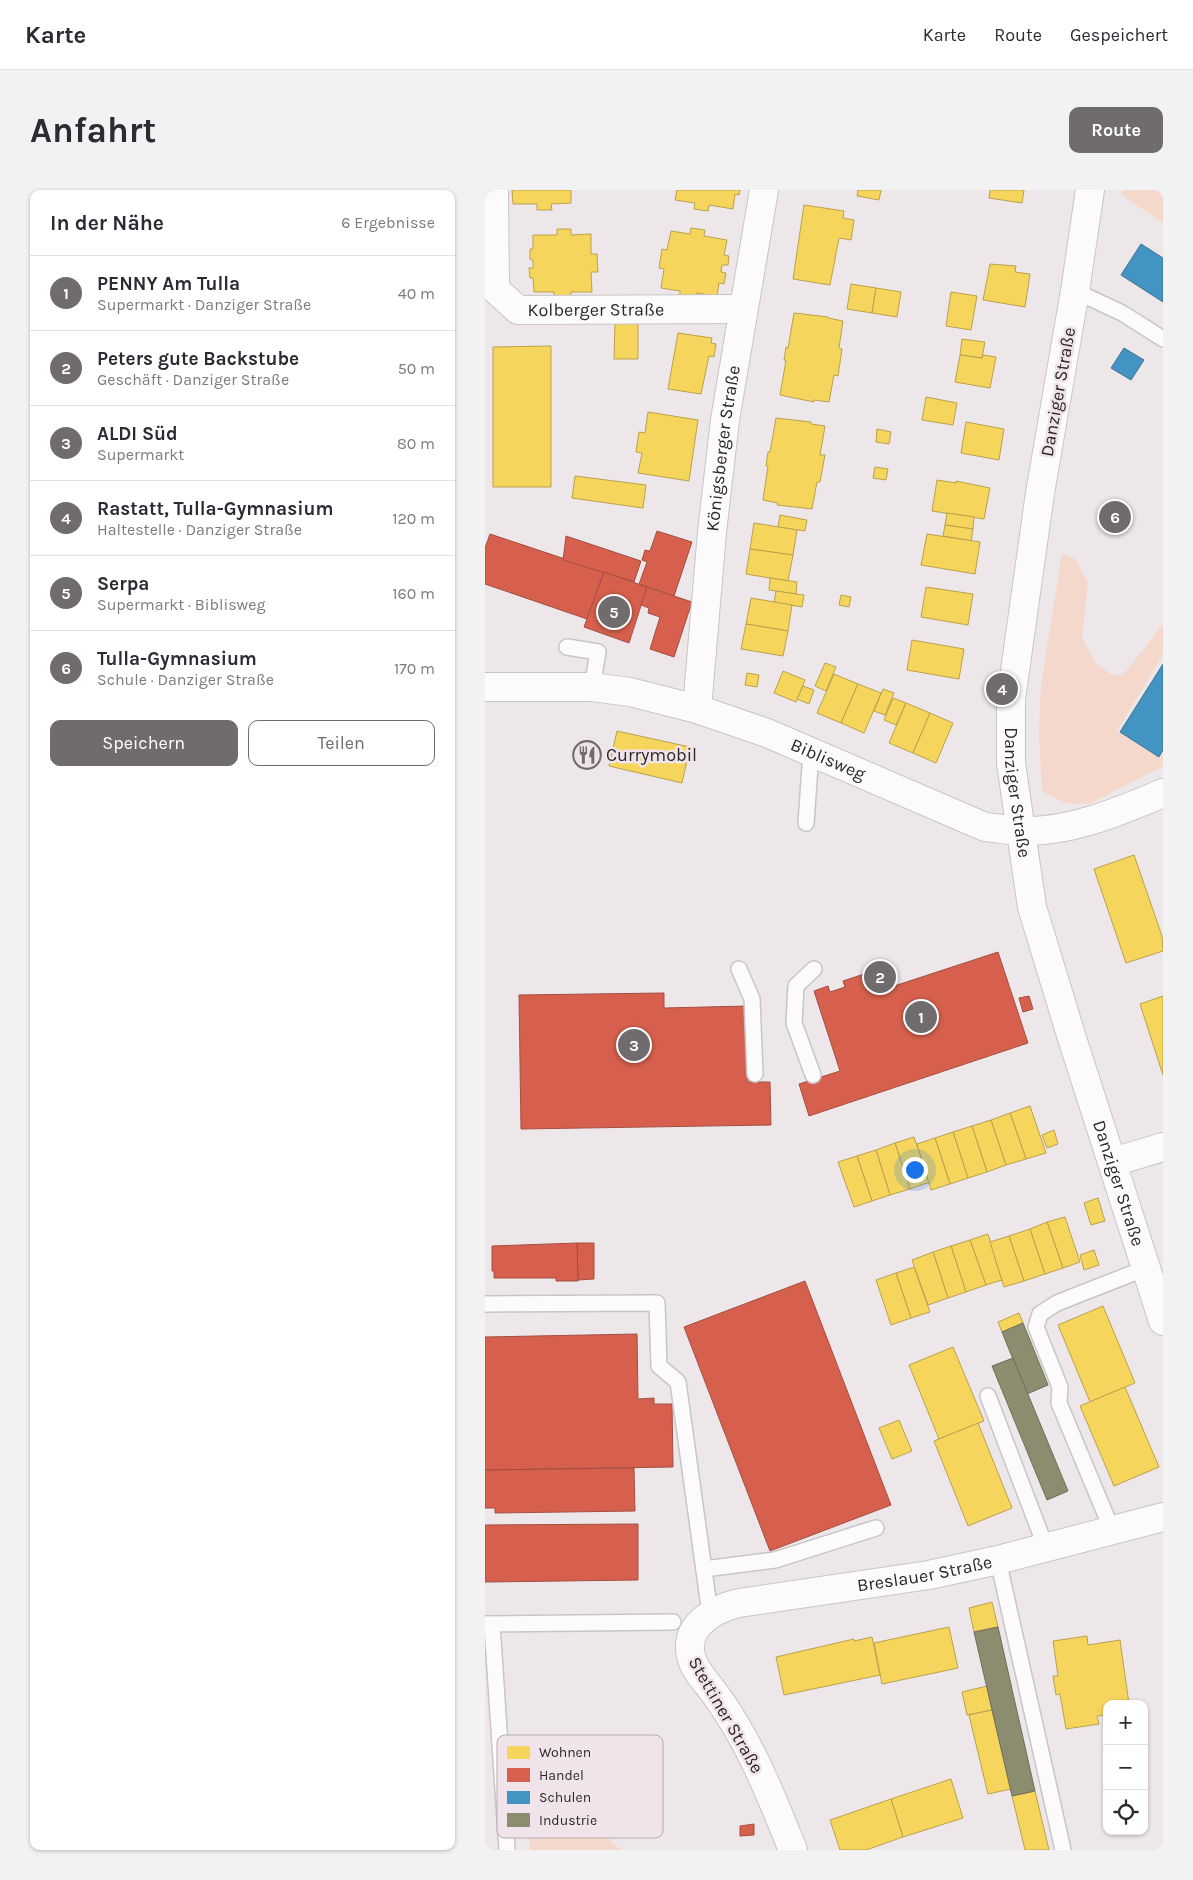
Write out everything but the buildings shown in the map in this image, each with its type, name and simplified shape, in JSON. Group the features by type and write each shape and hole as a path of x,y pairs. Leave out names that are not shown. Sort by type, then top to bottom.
{"street":[{"name":"Kolberger Straße","path":"494,190 495,289 517,310 743,309"},
{"name":"Königsberger Straße","path":"697,709 716,495 725,420 764,190"},
{"name":"Danziger Straße","path":"1090,190 1075,291 1040,493 1011,699 1011,763 1033,907 1071,1035 1163,1321"},
{"name":"Biblisweg","path":"485,687 592,687 630,692 697,709 767,733 985,827 1021,831 1063,827 1088,822 1163,793"},
{"path":"1113,1162 1163,1148"},
{"name":"Breslauer Straße","path":"692,1623 724,1607 739,1603 929,1575 998,1560 1163,1517"},
{"name":"Stettiner Straße","path":"692,1623 689,1646 691,1659 699,1673 729,1712 747,1744 793,1850"}],"lane":[{"path":"1075,291 1123,313 1163,340"},
{"path":"567,647 598,652 592,687"},
{"path":"806,823 811,752"},
{"path":"739,968 752,999 755,1074"},
{"path":"813,1075 794,1023 795,986 814,968"},
{"path":"1112,1530 1059,1403 1060,1387 1037,1328 1040,1314 1057,1303 1146,1268"},
{"path":"485,1304 657,1303 659,1366 678,1382 704,1569 692,1623"},
{"path":"988,1396 1046,1548"},
{"path":"704,1569 775,1560 876,1528"},
{"path":"998,1560 1063,1850"},
{"name":"Breslauer Straße","path":"488,1624 692,1623"},
{"path":"488,1624 497,1735"}],"shaded area":[{"path":"1123,190 1163,190 1163,223 1122,195"},
{"path":"1062,554 1075,558 1088,583 1082,637 1094,661 1110,674 1123,675 1163,624 1163,655 1117,731 1160,758 1163,754 1163,766 1089,804 1064,803 1042,791 1039,736 1041,684"},
{"path":"530,1838 608,1838 620,1850 530,1850"}],"place":[{"name":"Tulla-Gymnasium","path":"1115,517"},
{"name":"Serpa","path":"614,612"},
{"name":"Rastatt, Tulla-Gymnasium","path":"1002,689"},
{"name":"Currymobil","path":"587,755"},
{"name":"Peters gute Backstube","path":"880,977"},
{"name":"PENNY Am Tulla","path":"921,1017"},
{"name":"ALDI Süd","path":"634,1045"}]}
